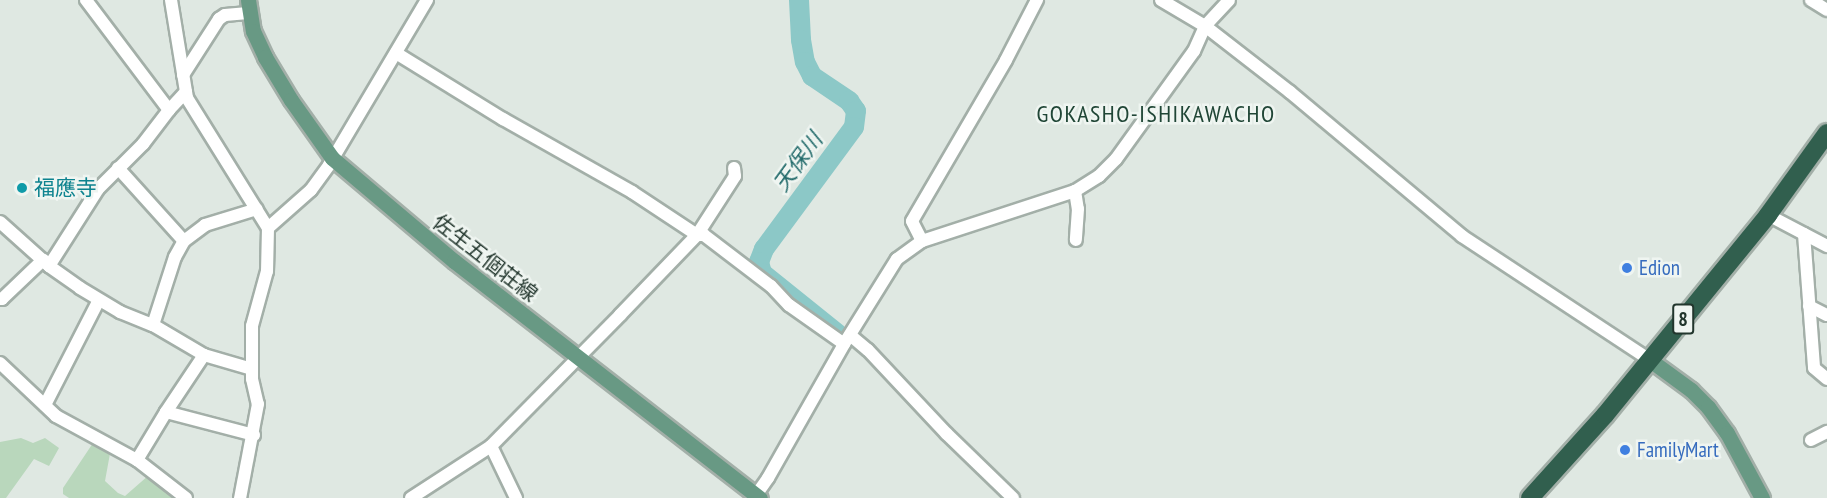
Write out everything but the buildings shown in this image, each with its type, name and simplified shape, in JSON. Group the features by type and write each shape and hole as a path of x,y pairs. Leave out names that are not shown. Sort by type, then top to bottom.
{"highway":[{"name":"8","path":"1530,498 1605,415 1650,360 1768,214 1827,133"}],"main road":[{"name":"佐生五個荘線","path":"248,6 253,31 265,57 291,100 332,158 394,212 576,358 757,497"},
{"path":"1650,360 1691,390 1708,407 1726,433 1762,498"}],"street":[{"path":"86,0 169,110"},
{"path":"171,0 186,92 268,228 267,271 252,326 252,369 258,404 254,435 240,498"},
{"path":"268,228 311,190 427,0"},
{"path":"922,241 912,221 1006,60 1037,0"},
{"path":"1161,0 1205,26 1290,92 1462,236 1650,360"},
{"path":"757,497 847,339 897,259 922,241 1075,191 1099,177 1116,159 1194,51 1205,26 1229,0"},
{"path":"1811,0 1827,10"},
{"path":"183,75 219,19 248,6"},
{"path":"396,53 632,192 697,235 704,235 771,286 789,305 868,350 1012,498"},
{"path":"1,300 46,263 98,189 143,144 186,92"},
{"path":"118,168 184,242"},
{"path":"411,498 491,446 697,235 735,176 734,168"},
{"path":"1075,191 1078,209 1076,240"},
{"path":"153,325 175,257 184,242 205,225 257,209"},
{"path":"1768,214 1827,246"},
{"path":"0,222 46,263 99,300 120,312 153,325 204,355 252,369"},
{"path":"1804,234 1814,368 1827,379"},
{"path":"45,405 99,300"},
{"path":"1809,306 1827,315"},
{"path":"137,459 204,355"},
{"path":"0,363 56,417 137,459 186,498"},
{"path":"166,412 254,435"},
{"path":"1811,440 1827,432"},
{"path":"491,446 516,498"}],"green space":[{"path":"21,438 33,443 45,438 59,448 49,466 34,459 6,498 0,498 0,442"},
{"path":"95,440 111,448 105,481 118,493 125,496 149,475 182,498 69,498 63,494 63,488"}],"waterway":[{"name":"天保川","path":"799,0 801,40 805,62 812,76 849,101 856,111 854,127 764,249 759,262 762,273 838,334"}],"place":[{"name":"福應寺","path":"22,188"},
{"name":"Edion","path":"1627,268"},
{"name":"FamilyMart","path":"1625,450"}],"district":[{"name":"GOKASHO-ISHIKAWACHO","path":"1156,114"}]}
